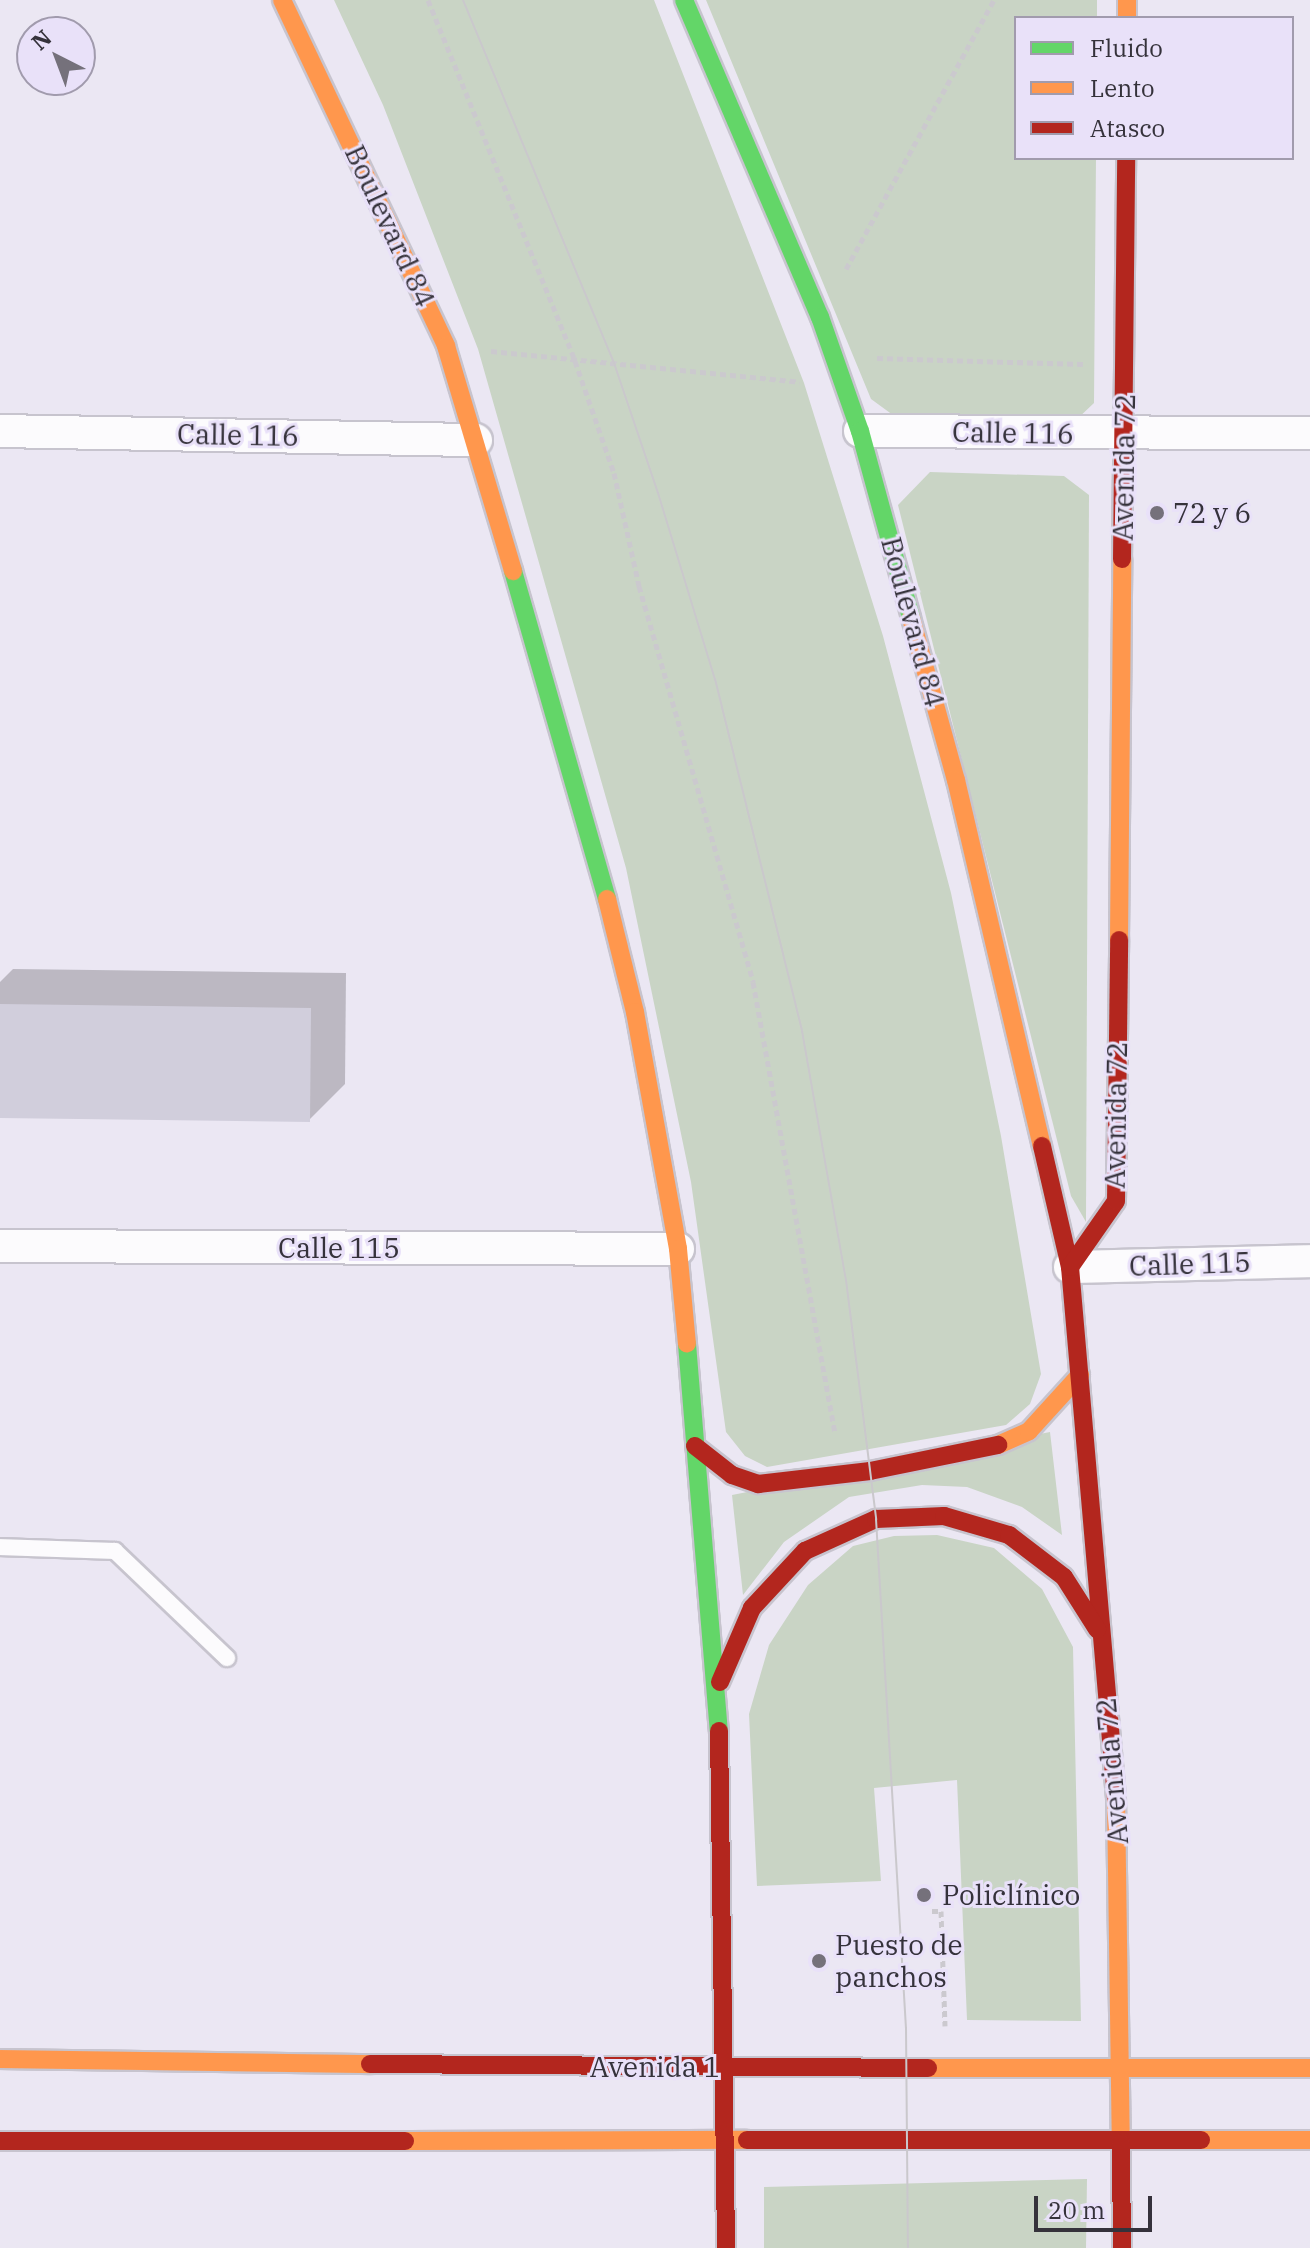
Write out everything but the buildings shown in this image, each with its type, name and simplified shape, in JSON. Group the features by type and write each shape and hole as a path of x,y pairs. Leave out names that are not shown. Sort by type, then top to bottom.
{"main road":[{"name":"Boulevard 84","path":"282,0 446,346 476,440 590,833 628,982 678,1249"},
{"name":"Boulevard 84","path":"684,0 820,317 860,431 956,780 1070,1267"},
{"name":"Avenida 72","path":"1122,2248 1119,1835 1070,1267 1116,1201 1126,160"},
{"path":"678,1249 718,1687 726,2068 726,2248"},
{"path":"695,1446 732,1475 758,1484 838,1476 1001,1444 1029,1431 1080,1375"},
{"path":"718,1687 752,1608 805,1551 876,1519 944,1516 1009,1535 1064,1577 1101,1634"},
{"name":"Avenida 1","path":"0,2059 726,2068 1310,2068"},
{"path":"0,2141 1310,2140"}],"street":[{"name":"Calle 116","path":"0,431 476,440"},
{"name":"Calle 116","path":"860,431 1310,433"},
{"name":"Calle 115","path":"0,1246 678,1249"},
{"name":"Calle 115","path":"1070,1267 1310,1261"}],"lane":[{"path":"0,1547 115,1551 227,1658"}],"path":[{"path":"428,0 575,361 614,473 639,586 753,982 793,1220 832,1397 838,1476"},
{"path":"820,317 994,0"},
{"path":"446,346 804,383 872,358 1126,366"},
{"path":"932,1911 941,1911 945,2027"}],"green space":[{"path":"334,0 654,0 804,383 883,636 951,893 1001,1136 1041,1374 1030,1404 1006,1425 767,1467 745,1456 726,1432 691,1182 626,868 478,349 383,105"},
{"path":"706,0 1097,0 1097,16 1014,16 1014,160 1096,160 1094,403 1075,421 897,418 871,399"},
{"path":"930,472 1064,476 1089,495 1086,1222 1071,1196 898,505"},
{"path":"1050,1432 1062,1535 1022,1507 967,1487 922,1485 849,1497 784,1542 743,1595 732,1495"},
{"path":"937,1535 994,1548 1042,1589 1073,1647 1081,2021 967,2020 957,1780 874,1788 881,1881 757,1886 749,1714 769,1645 808,1585 853,1546 894,1536"},
{"path":"1087,2179 1086,2248 764,2248 764,2187"}],"tram line":[{"path":"463,0 615,366 658,493 715,679 802,1031 846,1280 876,1519 906,2028 908,2248"}],"traffic: fast":[{"path":"684,0 820,317 860,431 911,618"},
{"path":"513,571 607,899"},
{"path":"687,1344 719,1731"}],"traffic: slow":[{"path":"282,0 446,346 513,571"},
{"path":"1127,0 1127,16"},
{"path":"1119,940 1122,559"},
{"path":"911,618 956,780 1042,1146"},
{"path":"607,899 635,1012 678,1249 687,1344"},
{"path":"998,1445 1029,1431 1080,1375"},
{"path":"1116,1798 1121,2143"},
{"path":"0,2059 370,2064"},
{"path":"928,2068 1310,2068"},
{"path":"405,2141 747,2140"},
{"path":"1201,2140 1310,2140"}],"traffic: jam":[{"path":"1122,559 1126,160"},
{"path":"1070,1267 1116,1201 1119,940"},
{"path":"1042,1146 1070,1267 1116,1798"},
{"path":"695,1446 732,1475 758,1484 870,1471 998,1445"},
{"path":"720,1682 752,1608 805,1551 876,1519 944,1516 1009,1535 1064,1577 1097,1629"},
{"path":"719,1731 726,2248"},
{"path":"370,2064 928,2068"},
{"path":"747,2140 1201,2140"},
{"path":"0,2141 405,2141"},
{"path":"1121,2143 1122,2248"}],"place":[{"name":"72 y 6","path":"1157,513"},
{"name":"Policlínico","path":"924,1895"},
{"name":"Puesto de panchos","path":"819,1961"}]}
